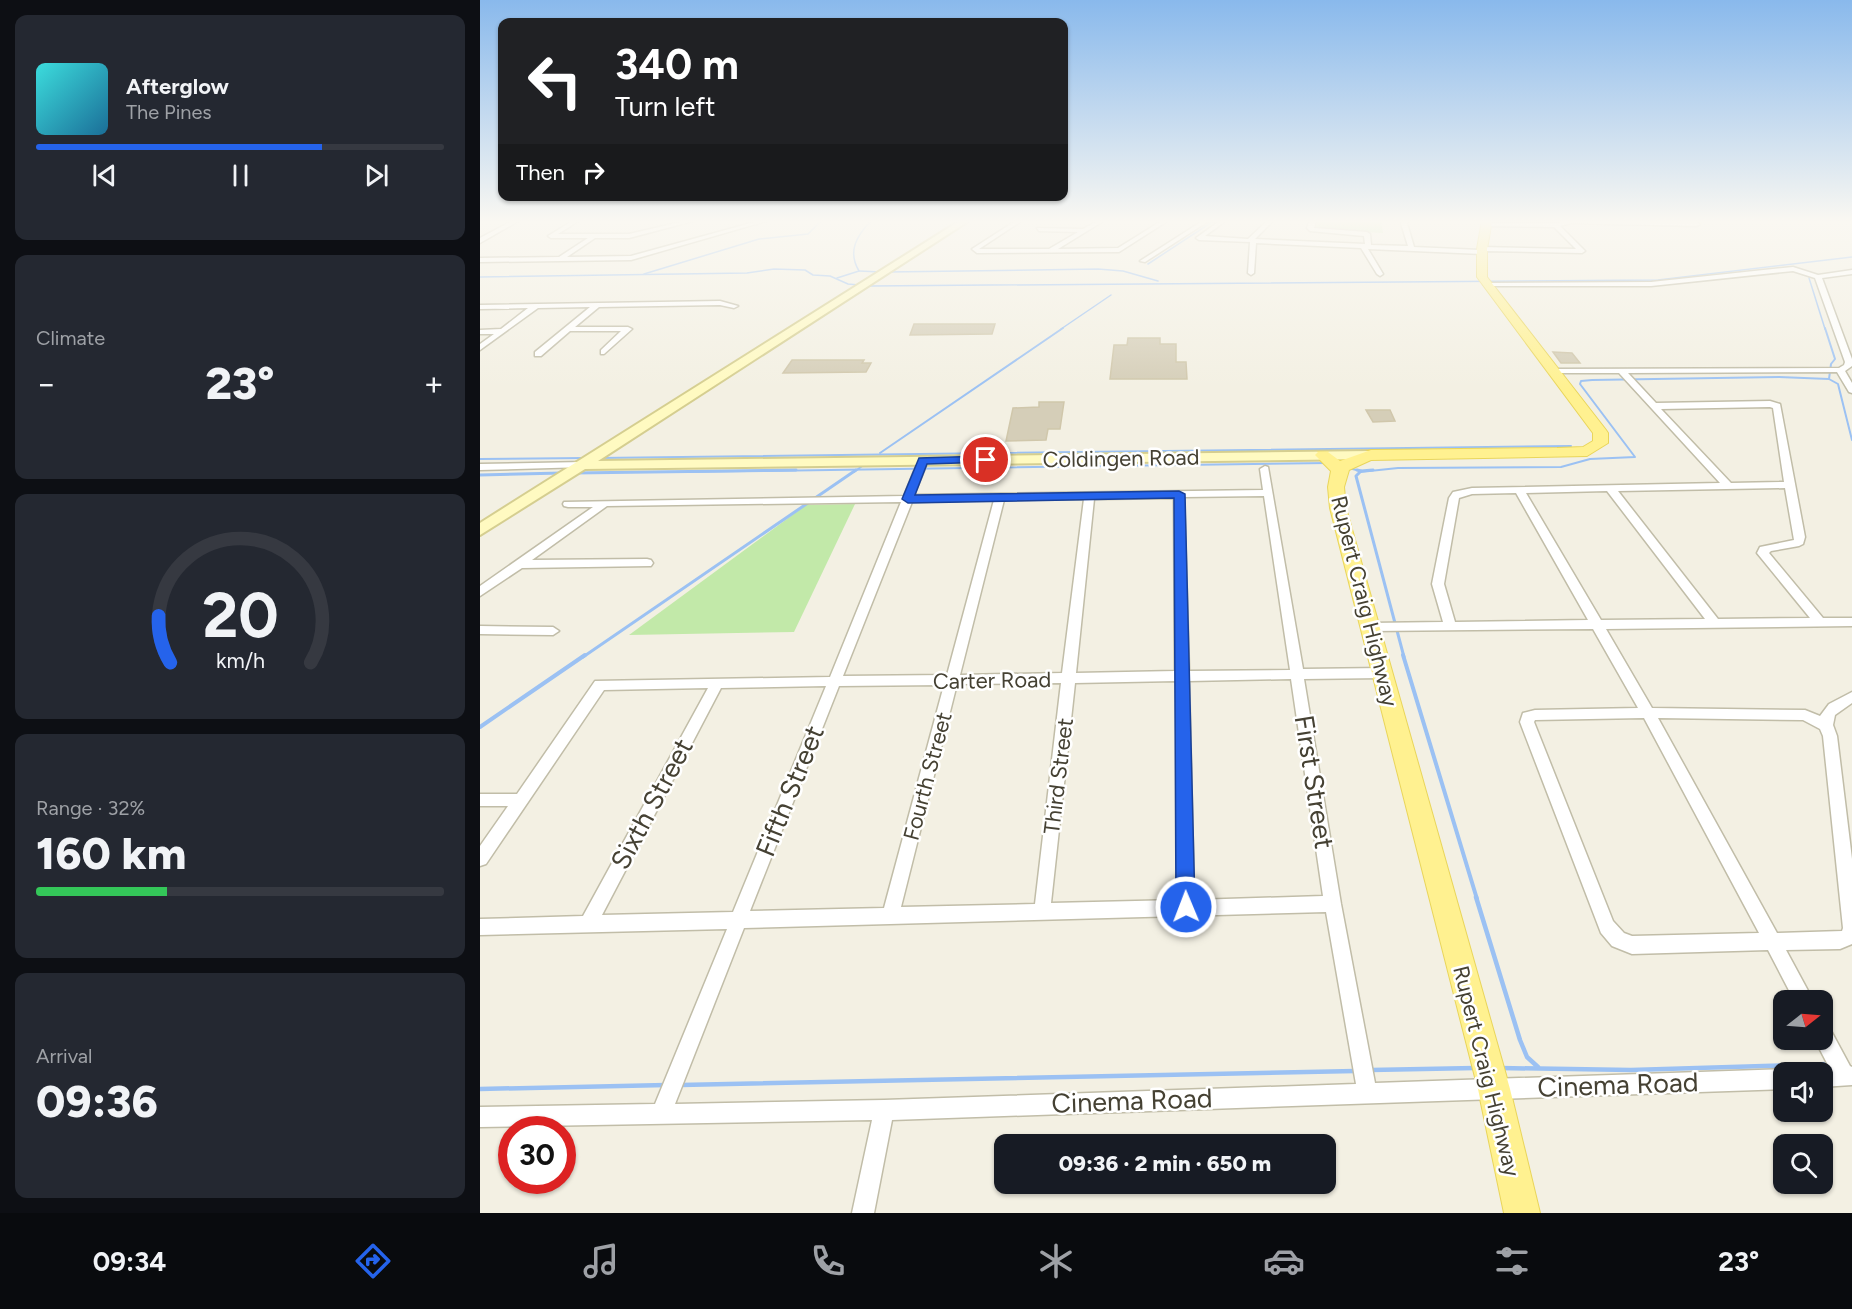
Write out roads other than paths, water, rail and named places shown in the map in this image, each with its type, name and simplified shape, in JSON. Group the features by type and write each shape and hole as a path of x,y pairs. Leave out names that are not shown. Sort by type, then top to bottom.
{"main road":[{"path":"480,530 877,277"},
{"path":"1484,277 1484,281"},
{"name":"Rupert Craig Highway","path":"1484,281 1601,433 1600,443 1587,451 1371,455 1348,463 1331,462 1338,508 1494,1089 1522,1213"},
{"name":"Coldingen Road","path":"583,465 1331,462"}],"street":[{"path":"1484,281 1651,284 1721,277"},
{"path":"1554,371 1840,370 1848,366 1849,362 1818,277"},
{"path":"480,307 720,303 734,306"},
{"path":"538,354 597,305"},
{"path":"480,348 536,306"},
{"path":"567,329 628,329 604,352"},
{"path":"480,332 503,331"},
{"path":"1840,370 1852,390"},
{"path":"1622,371 1727,485"},
{"path":"1654,406 1774,404 1777,406 1789,485 1800,537 1799,542 1768,547 1763,553 1819,621"},
{"path":"480,467 583,465"},
{"name":"Fifth Street","path":"661,1113 921,465"},
{"name":"First Street","path":"1265,469 1333,904 1367,1093"},
{"path":"1450,626 1438,584 1454,498 1464,492 1789,485"},
{"path":"1610,488 1714,623"},
{"path":"1519,490 1647,713 1798,990"},
{"path":"568,504 1269,493"},
{"path":"1179,494 1186,907"},
{"name":"Third Street","path":"1042,912 1089,496"},
{"name":"Fourth Street","path":"890,915 1000,498"},
{"path":"480,592 605,504"},
{"path":"520,564 647,563"},
{"path":"1371,627 1852,622"},
{"path":"480,630 553,631"},
{"name":"Carter Road","path":"521,800 600,685 1383,673"},
{"name":"Sixth Street","path":"588,924 717,684"},
{"path":"1826,725 1805,715 1647,713 1528,717 1527,722 1607,927 1618,940 1632,945 1840,940 1848,937 1852,928 1830,736 1825,718 1828,713 1852,697"},
{"path":"480,800 521,800"},
{"path":"480,859 521,800"},
{"path":"480,927 1333,904"},
{"path":"1832,1050 1849,1076"},
{"path":"1833,1077 1849,1076"},
{"name":"Cinema Road","path":"480,1117 884,1110 1773,1079"},
{"path":"863,1213 884,1110"}],"waterway":[{"path":"480,277 506,277"},
{"path":"831,277 848,284 870,286 1658,280 1687,277"},
{"path":"837,278 841,277"},
{"path":"1143,277 1158,281"},
{"path":"1809,278 1825,329"},
{"path":"1061,329 1111,295"},
{"path":"880,453 1063,328"},
{"path":"1825,328 1835,359 1831,364 1829,379"},
{"path":"1360,472 1398,468 1561,467 1590,459 1635,457 1580,384 1581,381 1779,377 1829,379"},
{"path":"1829,379 1838,384 1852,440"},
{"path":"599,458 1571,446"},
{"path":"480,459 586,458"},
{"path":"857,470 1327,463"},
{"path":"857,470 865,464"},
{"path":"1348,468 1361,471"},
{"path":"574,473 796,470"},
{"path":"583,657 856,470"},
{"path":"683,472 857,470"},
{"path":"854,472 857,470"},
{"path":"1357,470 1361,471"},
{"path":"1361,471 1373,470"},
{"path":"1360,472 1356,476 1404,657"},
{"path":"480,475 562,473"},
{"path":"480,727 585,655"},
{"path":"1403,655 1477,899"},
{"path":"1476,897 1520,1040 1527,1057 1538,1067"},
{"path":"1500,1068 1631,1070 1773,1066"},
{"path":"1371,1070 1475,1068"},
{"path":"681,1085 1355,1071"},
{"path":"480,1089 666,1085"}]}
